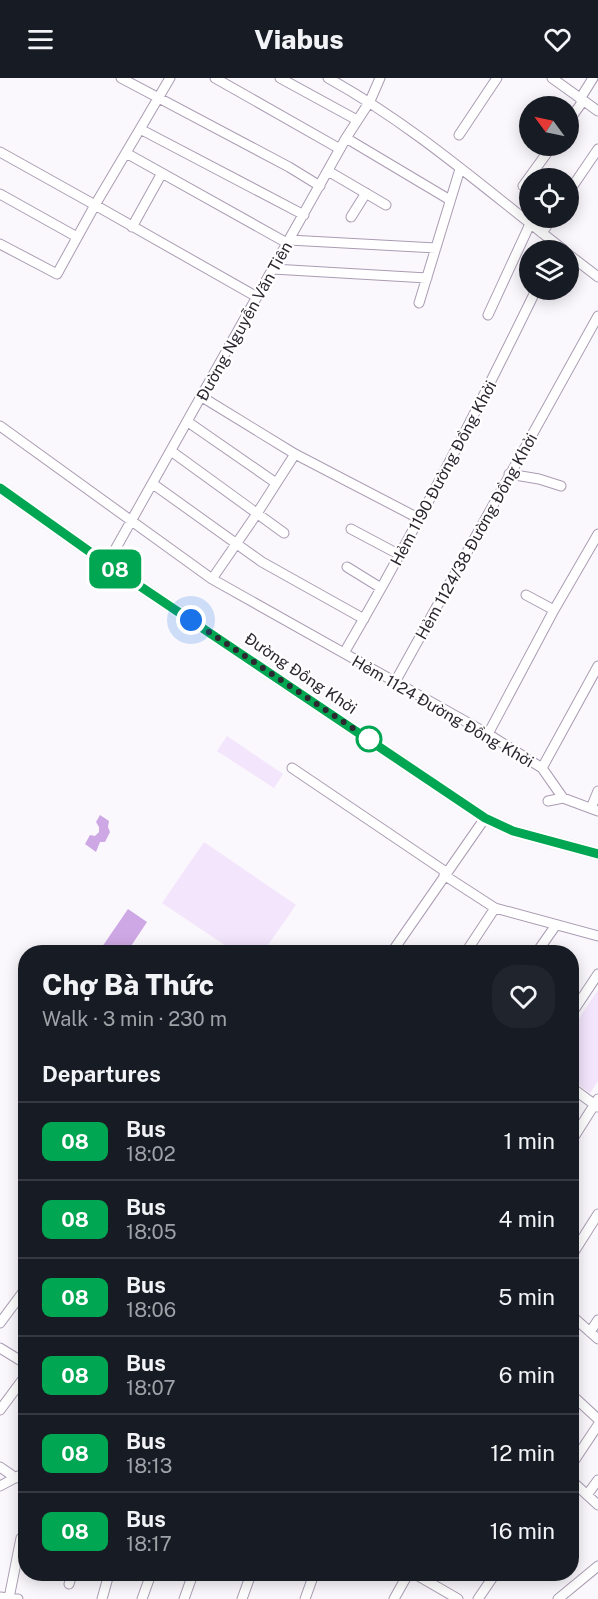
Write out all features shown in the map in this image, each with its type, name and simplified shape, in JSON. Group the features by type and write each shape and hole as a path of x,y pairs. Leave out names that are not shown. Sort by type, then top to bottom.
{"main road":[{"name":"Đường Đồng Khởi","path":"0,488 107,564 485,818 513,831 598,854"}],"street":[{"path":"121,78 289,167 320,186"},
{"path":"0,244 57,274 170,78"},
{"path":"214,78 340,149"},
{"path":"280,78 357,120"},
{"path":"328,78 370,101 412,130 519,215"},
{"name":"Đường Nguyễn Văn Tiên","path":"107,564 346,138 370,101 380,78"},
{"path":"459,135 497,78"},
{"path":"552,78 598,111"},
{"path":"579,103 593,78"},
{"path":"140,129 303,215"},
{"path":"346,138 450,200"},
{"path":"579,177 598,149"},
{"path":"0,152 257,297"},
{"path":"126,153 288,242 436,248"},
{"path":"419,303 460,168"},
{"path":"328,171 386,205"},
{"path":"132,227 162,172"},
{"path":"351,217 366,193"},
{"path":"0,194 77,237"},
{"path":"488,315 528,228"},
{"path":"535,228 549,240"},
{"path":"542,233 545,228"},
{"path":"579,261 596,272"},
{"path":"273,269 427,278"},
{"name":"Hẻm 1190 Đường Đồng Khởi","path":"344,653 400,555 531,300"},
{"name":"Hẻm 1124/38 Đường Đồng Khởi","path":"395,682 598,316"},
{"path":"202,397 295,454 418,519"},
{"path":"188,422 276,483"},
{"path":"0,426 132,520"},
{"path":"171,451 256,515 284,533"},
{"path":"212,579 295,454"},
{"path":"510,474 561,486"},
{"path":"153,484 237,544 294,581 364,619"},
{"name":"Hẻm 1124 Đường Đồng Khởi","path":"132,520 212,579 488,734 543,768 563,798"},
{"path":"351,529 400,555"},
{"path":"488,734 554,610 598,534"},
{"path":"347,567 381,588"},
{"path":"526,595 554,610"},
{"path":"543,768 598,666"},
{"path":"292,768 495,908 598,936"},
{"path":"548,801 563,798 595,809 598,791"},
{"path":"397,945 485,818"},
{"path":"471,945 495,908"},
{"path":"542,945 556,925"},
{"path":"579,1002 598,974"},
{"path":"579,1092 597,1104 579,1130"},
{"path":"579,1243 598,1214"},
{"path":"0,1323 18,1299"},
{"path":"590,1332 598,1320"},
{"path":"579,1322 598,1339"},
{"path":"0,1348 18,1359"},
{"path":"0,1410 18,1386"},
{"path":"579,1401 598,1419"},
{"path":"579,1454 598,1425"},
{"path":"0,1467 18,1472"},
{"path":"0,1486 18,1476"},
{"path":"587,1495 598,1480"},
{"path":"579,1488 598,1505"},
{"path":"9,1598 18,1553"},
{"path":"558,1599 598,1566"},
{"path":"102,1599 107,1581"},
{"path":"142,1599 148,1581"},
{"path":"184,1599 190,1581"},
{"path":"242,1599 248,1581"},
{"path":"305,1599 311,1581"},
{"path":"394,1599 404,1581"},
{"path":"427,1581 458,1599"},
{"path":"478,1599 490,1581"}],"shaded area":[{"path":"227,736 283,774 274,788 217,751"},
{"path":"100,815 109,821 110,832 105,842 100,842 96,852 85,844 90,835 95,836 99,832 96,822"},
{"path":"204,842 296,905 268,945 225,945 162,903"},
{"path":"128,909 147,922 132,945 103,945"},
{"path":"598,990 598,1081 590,1093 579,1085 579,1018"}],"bus line":[{"name":"08","path":"0,488 107,564 485,818 513,831 598,854"}],"route":[{"path":"191,620 369,739"}]}
